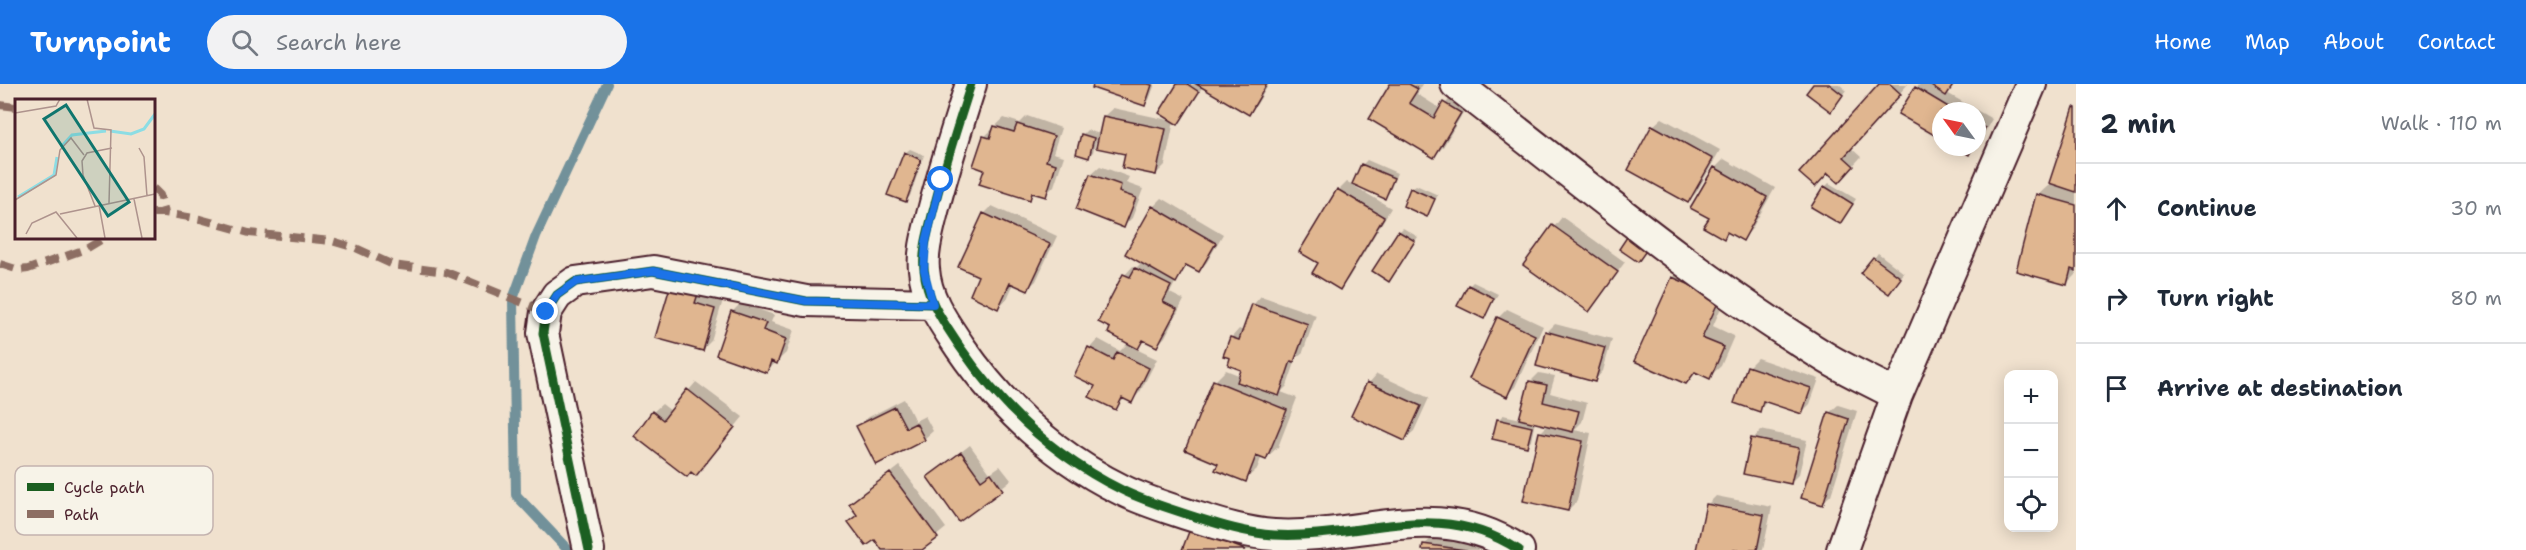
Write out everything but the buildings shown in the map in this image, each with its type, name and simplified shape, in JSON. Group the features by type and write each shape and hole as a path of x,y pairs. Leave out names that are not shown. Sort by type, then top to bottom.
{"street":[{"path":"970,84 941,180 926,242 924,270 933,304 973,366 1038,437 1073,463 1124,491 1226,527 1275,535 1420,522 1461,525 1510,544 1519,550"},
{"path":"1456,84 1624,214 1756,311 1826,358 1898,395"},
{"path":"1842,550 1898,395 2031,84"},
{"path":"589,550 543,333 546,312 557,295 576,282 653,271 806,301 933,304"}],"waterway":[{"path":"568,550 516,495 513,299 536,236 607,84"}],"marked path":[{"path":"0,105 15,107"},
{"path":"154,189 160,195 165,213"},
{"path":"154,213 200,219 249,233 332,241 356,248 393,265 446,272 546,312"},
{"path":"0,264 19,270 28,269 86,249 104,238"}],"cycle path":[{"path":"971,84 945,166 927,235 924,256 925,280 932,301 960,347 994,390 1032,429 1074,462 1122,490 1162,506 1230,527 1263,534 1306,535 1398,524 1428,523 1458,526 1488,534 1519,550"},
{"path":"589,550 543,333 546,312 557,295 575,282 653,271 806,301 933,304"}],"route":[{"path":"546,312 557,295 576,282 653,271 806,301 933,304 924,270 926,242 941,180"}]}
